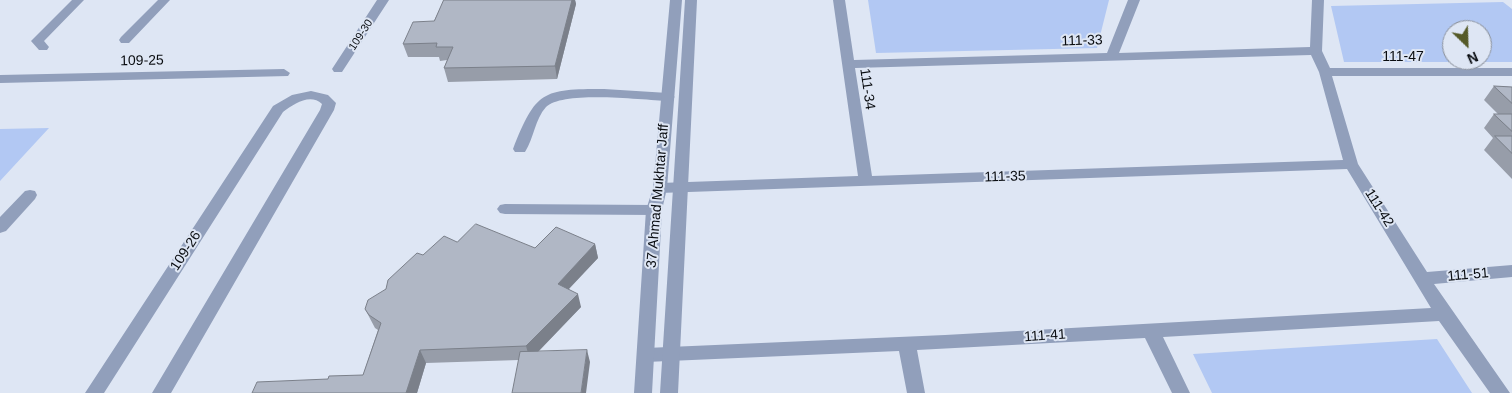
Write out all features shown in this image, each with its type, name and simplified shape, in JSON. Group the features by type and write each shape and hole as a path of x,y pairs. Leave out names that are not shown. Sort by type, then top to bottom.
{"street":[{"path":"43,48 36,41 78,0"},
{"path":"125,40 164,0"},
{"name":"109-30","path":"338,70 383,0"},
{"name":"37 Ahmad Mukhtar Jaff","path":"643,393 654,210 660,188 676,0"},
{"name":"37 Ahmad Mukhtar Jaff","path":"668,393 691,0"},
{"name":"111-34","path":"839,0 866,182"},
{"path":"1112,56 1134,0"},
{"name":"111-42","path":"1318,0 1316,51 1351,164 1444,314 1501,393"},
{"name":"111-33","path":"848,64 1316,51"},
{"name":"111-47","path":"1324,72 1512,72"},
{"name":"109-25","path":"0,79 284,73"},
{"path":"520,149 538,108 544,101 556,96 576,94 668,97"},
{"name":"109-26","path":"94,393 278,109 287,101 300,96 314,95 324,97 329,103 327,110 161,393"},
{"name":"111-35","path":"660,188 1351,164"},
{"path":"0,227 30,195"},
{"path":"505,209 654,210"},
{"name":"111-51","path":"1423,279 1512,271"},
{"name":"111-41","path":"646,355 907,345 1150,329 1444,314"},
{"path":"1150,329 1181,393"},
{"path":"907,345 916,393"}],"shaded area":[{"path":"868,0 1109,0 1097,48 876,53"},
{"path":"1503,2 1512,9 1512,62 1492,62 1492,20 1442,20 1442,62 1344,62 1331,6"},
{"path":"49,128 0,181 0,129"},
{"path":"1437,339 1472,393 1212,393 1193,354"}],"building":[{"path":"444,0 572,0 555,66 444,68 453,47 436,47 437,43 403,44 413,22 434,21"},
{"path":"1494,86 1512,87 1512,103"},
{"path":"1494,114 1512,114 1512,131"},
{"path":"1495,136 1512,136 1512,153"},
{"path":"476,224 535,248 556,227 595,244 558,284 578,294 526,346 420,350 406,393 252,393 257,382 328,379 329,376 363,375 381,323 369,315 365,309 368,300 386,289 388,280 417,253 423,255 444,236 457,242"},
{"path":"587,350 581,393 512,393 520,352"}]}
